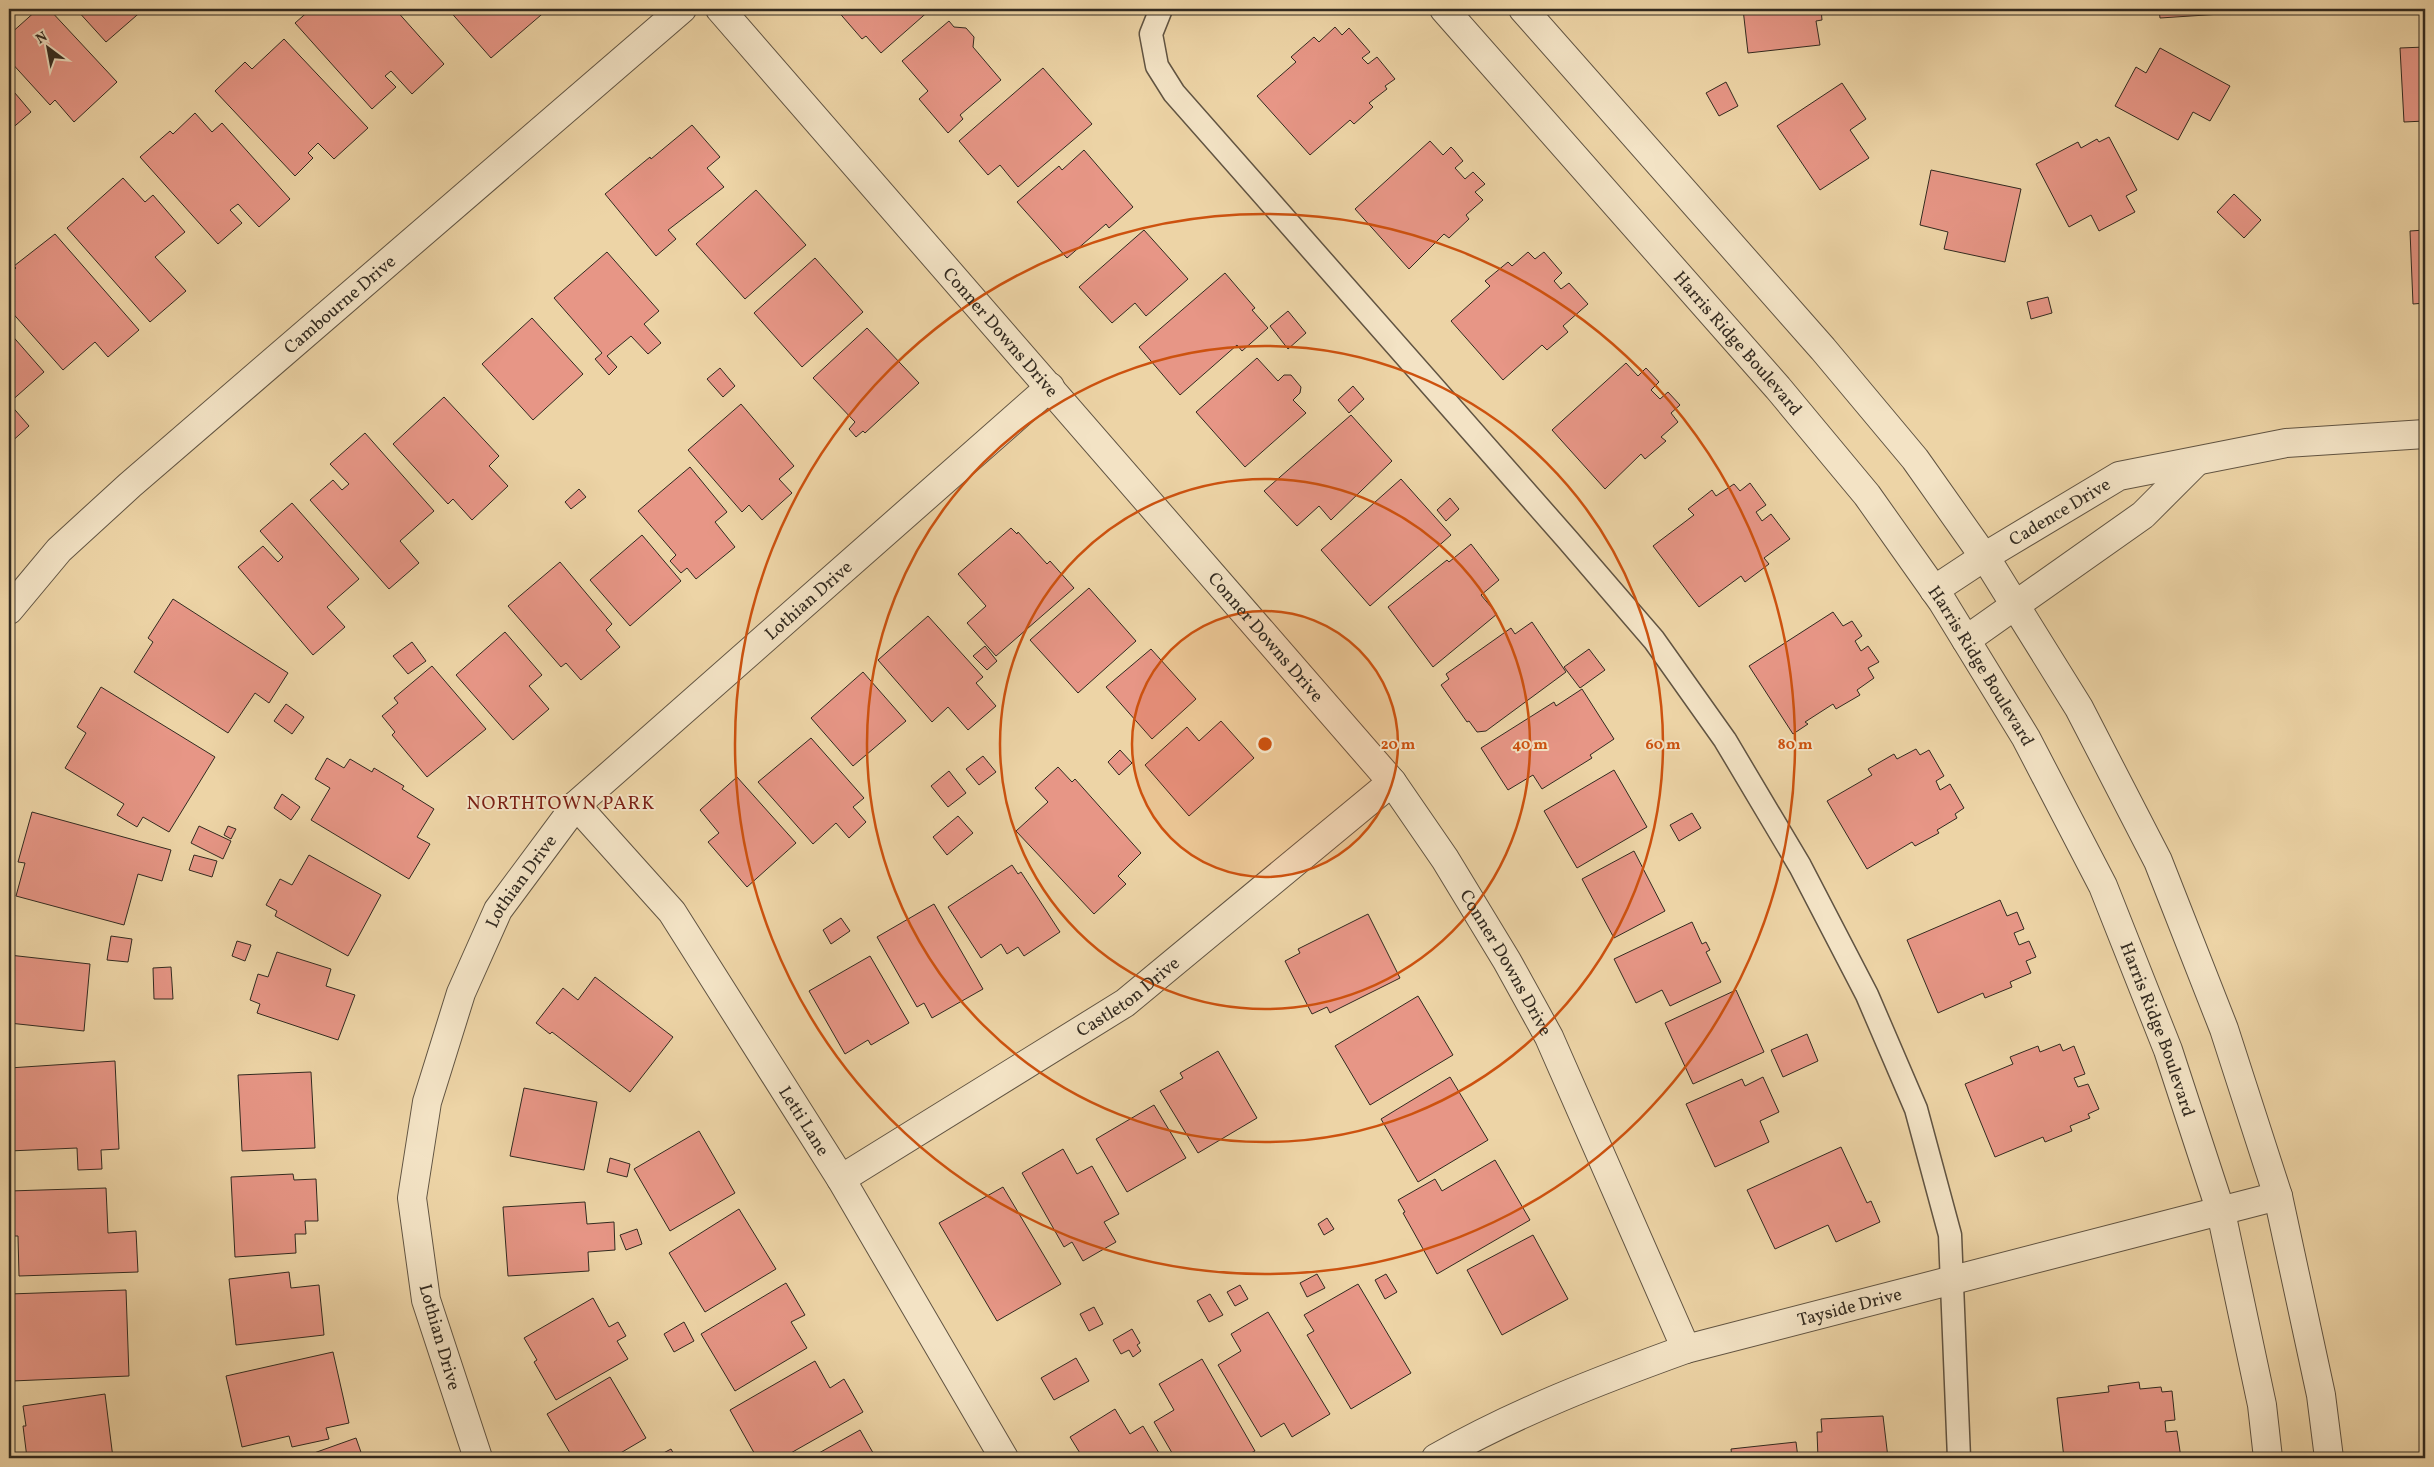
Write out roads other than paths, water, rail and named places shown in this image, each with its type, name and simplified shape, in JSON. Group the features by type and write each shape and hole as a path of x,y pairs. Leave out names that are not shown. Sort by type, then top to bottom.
{"street":[{"name":"Cambourne Drive","path":"9,610 59,550 130,485 682,9"},
{"name":"Conner Downs Drive","path":"720,9 1392,782 1445,859 1507,961 1549,1037 1686,1349"},
{"name":"Harris Ridge Boulevard","path":"1444,9 1784,396 1867,495 1934,590 2026,738 2103,886 2168,1050 2221,1212 2262,1405 2268,1458"},
{"path":"1523,9 1830,356 1915,459 1984,557 2079,708 2158,861 2224,1030 2278,1196 2321,1395 2329,1458"},
{"name":"Lothian Drive","path":"478,1458 426,1300 412,1198 427,1102 461,993 498,910 576,805 1050,387"},
{"name":"Cadence Drive","path":"1934,590 1984,557 2119,476 2286,443 2425,434"},
{"path":"1966,640 2143,515 2196,462"},
{"name":"Castleton Drive","path":"841,1179 1125,1003 1392,782"},
{"name":"Letti Lane","path":"576,805 672,912 841,1179 1004,1458"},
{"name":"Tayside Drive","path":"1436,1458 1477,1434 1594,1383 1686,1349 2278,1196"}],"lane":[{"path":"1161,9 1151,34 1157,66 1174,94 1568,539 1654,640 1725,740 1809,883 1867,995 1916,1110 1950,1235 1958,1458"}],"district":[{"name":"NORTHTOWN PARK","path":"561,802"}]}
